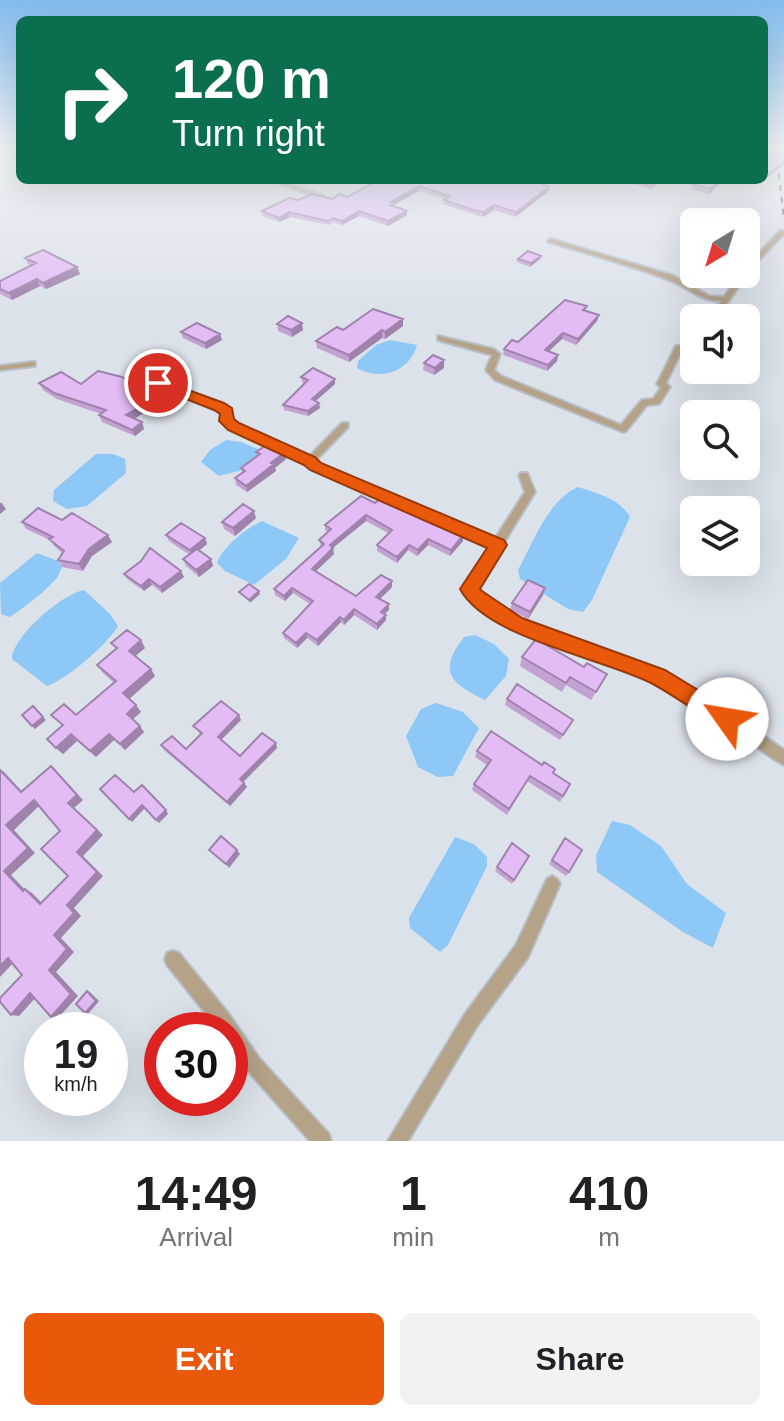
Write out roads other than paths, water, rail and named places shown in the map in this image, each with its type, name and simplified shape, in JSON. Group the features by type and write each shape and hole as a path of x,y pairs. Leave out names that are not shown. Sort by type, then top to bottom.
{"street":[{"path":"760,256 782,232"},
{"path":"551,241 673,278 697,296 709,300 727,299"},
{"path":"723,304 734,288"},
{"path":"441,338 496,354 490,370 498,378 623,429 645,402 656,402 662,396 666,387 661,384 670,361 680,348"},
{"path":"0,368 32,364"},
{"path":"158,383 219,407 227,412 227,421 234,427 328,472 498,545"},
{"path":"310,461 345,425"},
{"path":"524,475 530,492 470,589 475,597 515,623 658,677 784,758"},
{"path":"397,1141 471,1020 522,951 552,884"},
{"path":"173,959 222,1019 253,1064 322,1141"}],"water":[{"path":"390,340 417,345 413,355 400,368 375,374 357,368 358,361 376,345"},
{"path":"226,440 258,449 258,455 246,469 219,476 201,462 210,450"},
{"path":"96,454 113,454 125,459 126,473 87,506 67,509 53,501 54,490"},
{"path":"578,487 614,501 630,517 592,600 583,612 568,609 520,579 518,570 550,512 567,493"},
{"path":"262,521 299,538 286,559 254,585 225,571 217,563 236,538"},
{"path":"37,553 58,561 62,567 57,578 16,613 9,617 1,614 0,583"},
{"path":"84,590 110,614 118,626 86,660 47,686 12,659 14,650 40,617 64,599"},
{"path":"475,635 494,644 509,659 506,676 485,700 463,688 451,675 451,659 456,649 464,637"},
{"path":"436,703 463,712 479,728 453,776 438,777 418,767 406,736 421,709"},
{"path":"612,821 630,825 661,846 687,884 726,913 713,948 683,932 597,872 596,855"},
{"path":"455,837 474,844 487,857 487,866 448,945 440,952 410,928 409,918"}],"railway":[{"path":"782,202 784,220"}]}
